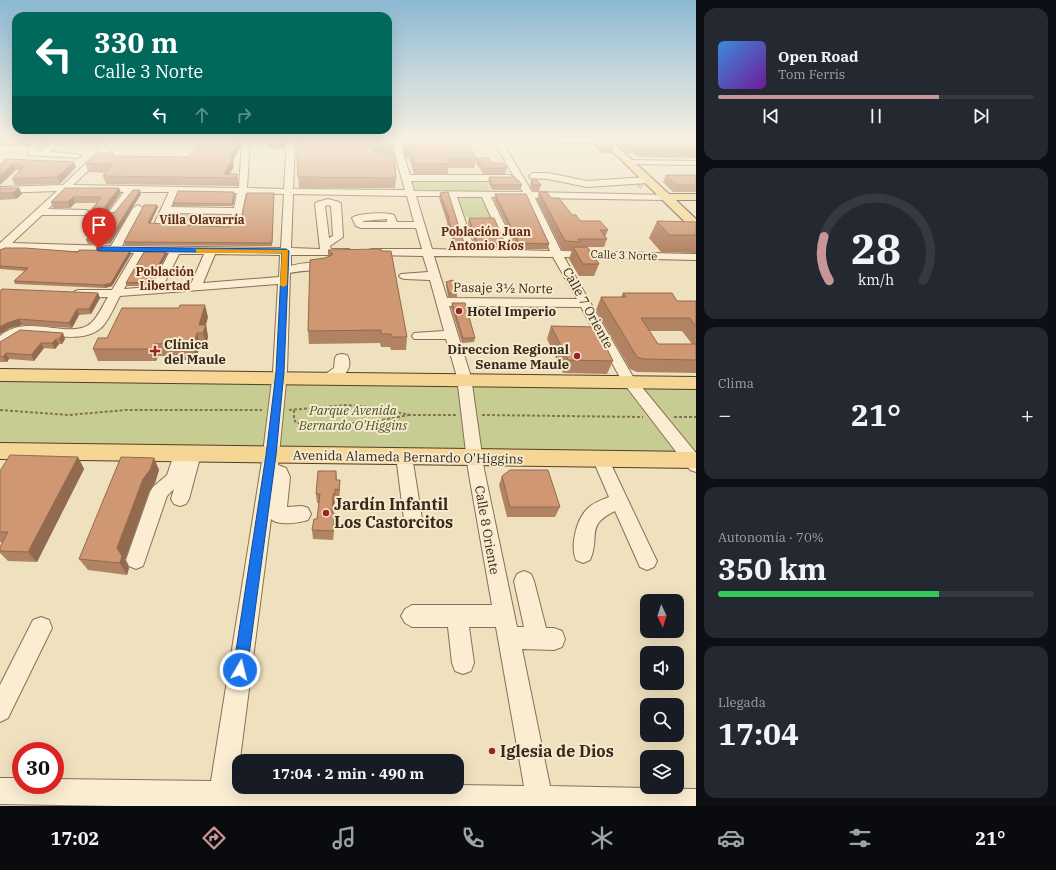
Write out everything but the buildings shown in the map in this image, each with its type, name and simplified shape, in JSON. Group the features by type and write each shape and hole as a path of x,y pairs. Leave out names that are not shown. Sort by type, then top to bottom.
{"main road":[{"path":"638,178 643,186 664,195 696,197"},
{"path":"664,195 695,231"},
{"path":"0,375 696,383"},
{"name":"Avenida Alameda Bernardo O'Higgins","path":"8,457 188,454 270,462 404,456 695,462"}],"street":[{"path":"2,190 15,178"},
{"path":"1,247 76,178"},
{"path":"175,189 160,222 161,224 232,224 235,222 242,190 243,178"},
{"path":"221,800 270,462 276,410 290,178"},
{"path":"407,178 519,178"},
{"name":"Calle 8 Oriente","path":"407,178 410,194 453,335 464,380 475,458 503,616 540,803"},
{"name":"Calle 7 Oriente","path":"519,178 557,254 630,382 695,462"},
{"path":"552,178 579,189 643,186"},
{"path":"613,188 634,192 643,186"},
{"path":"2,190 65,188 175,189 528,195 579,189 643,186 664,195"},
{"path":"113,213 130,189"},
{"path":"452,194 463,219 471,253"},
{"path":"486,195 493,219 513,253"},
{"path":"87,196 124,198"},
{"path":"115,249 138,208"},
{"path":"165,210 237,211"},
{"path":"40,212 86,213"},
{"path":"393,225 420,225"},
{"name":"Calle 3 Norte","path":"1,247 307,252 325,249 696,258"},
{"path":"0,344 12,333 22,330 80,332 90,330 97,325 141,250"},
{"path":"155,290 176,250"},
{"path":"196,286 212,251"},
{"path":"66,293 115,293 196,286 284,275 298,267 326,266 314,259 307,252"},
{"path":"405,275 435,274"},
{"name":"Pasaje 3½ Norte","path":"443,302 586,303"},
{"path":"419,336 453,335"},
{"path":"329,378 341,370 345,358 348,370 353,378"},
{"path":"180,499 188,454"},
{"path":"136,560 159,492 176,476 188,454"},
{"path":"404,456 413,519"},
{"path":"601,460 647,561"},
{"path":"270,462 280,473 281,477 278,515 302,514"},
{"path":"583,554 586,524 590,518 604,507 620,501"},
{"path":"508,638 546,639 524,581"},
{"path":"412,616 503,616"},
{"path":"458,616 463,663"},
{"path":"0,710 41,628"},
{"path":"0,791 221,800 540,803 696,802"}],"path":[{"path":"0,410 69,415 126,410 294,410 330,406 360,406 410,415 696,417"},
{"path":"330,406 330,424"},
{"path":"294,410 294,419 296,423 374,424 410,415"}],"green space":[{"path":"409,179 485,179 492,194 414,191"},
{"path":"455,196 484,197 491,217 463,217"},
{"path":"168,212 235,213 231,223 162,223"},
{"name":"Parque Avenida Bernardo O'Higgins","path":"0,379 267,382 273,385 266,446 0,446"},
{"name":"Parque Avenida Bernardo O'Higgins","path":"292,382 696,387 696,456 280,447 286,385"}],"tunnel":[{"path":"639,183 643,186"}],"slow traffic":[{"path":"198,251 286,251 283,285"}],"place":[{"name":"Hotel Imperio","path":"459,311"},
{"name":"Clínica del Maule","path":"155,351"},
{"name":"Direccion Regional Sename Maule","path":"577,356"},
{"name":"Jardín Infantil Los Castorcitos","path":"326,513"},
{"name":"Iglesia de Dios","path":"492,751"}],"district":[{"name":"Villa Olavarría","path":"202,219"},
{"name":"Población Juan Antonio Ríos","path":"486,238"},
{"name":"Población Libertad","path":"165,278"}],"route":[{"path":"99,249 286,251 283,280 280,372 271,455 240,670"}]}
